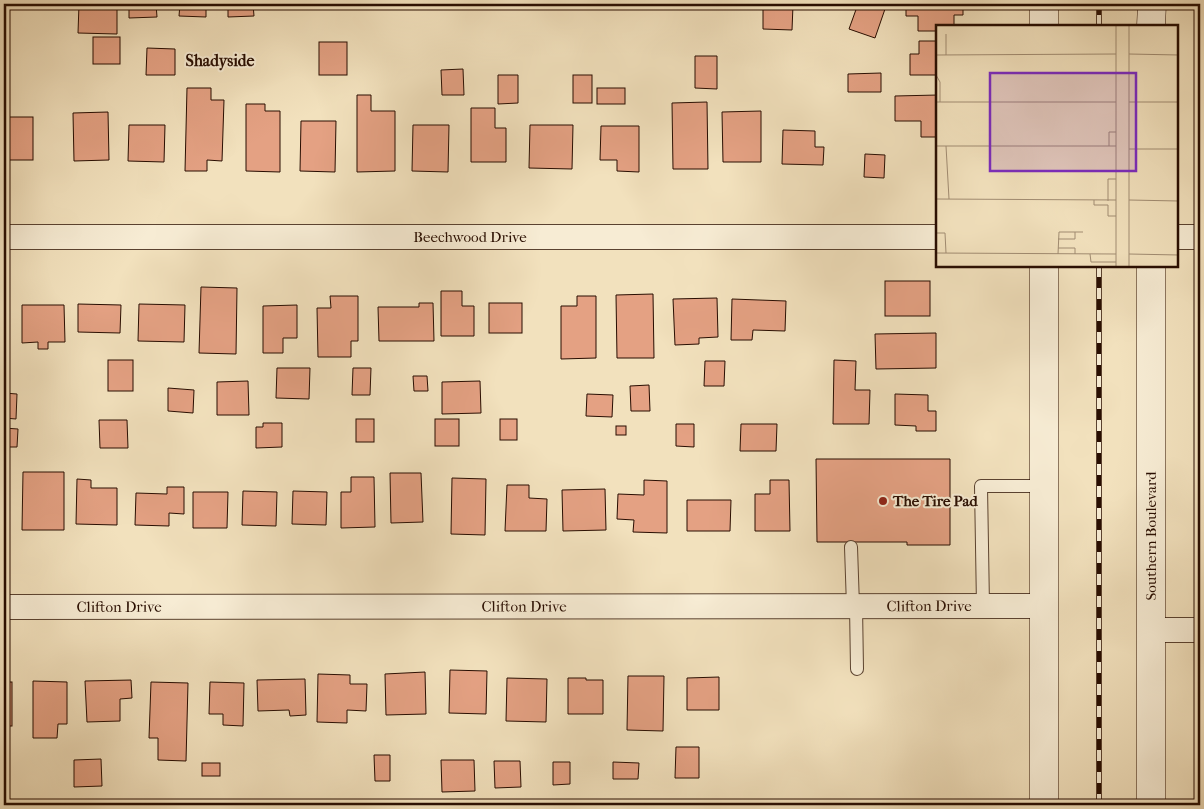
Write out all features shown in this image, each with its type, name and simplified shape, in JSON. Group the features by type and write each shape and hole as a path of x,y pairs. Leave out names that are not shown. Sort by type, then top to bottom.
{"street":[{"path":"1044,4 1044,25"},
{"path":"1152,4 1152,25"},
{"name":"Beechwood Drive","path":"4,236 936,236"},
{"path":"1179,237 1200,237"},
{"path":"1044,268 1044,805"},
{"name":"Southern Boulevard","path":"1151,268 1151,805"},
{"name":"Clifton Drive","path":"4,607 1044,606"},
{"path":"1151,630 1200,630"}],"lane":[{"path":"983,606 981,486 1044,486"},
{"path":"851,547 857,669"}],"building":[{"path":"79,4 117,4 117,34 78,33"},
{"path":"129,4 156,4 157,17 129,18"},
{"path":"180,4 206,4 206,17 179,16"},
{"path":"228,4 253,4 254,16 228,17"},
{"path":"763,4 793,5 792,30 763,29"},
{"path":"858,4 871,4 885,9 875,38 849,29"},
{"path":"906,4 963,4 963,15 954,15 954,25 936,25 936,31 918,31 918,16 906,16"},
{"path":"93,37 120,37 120,64 93,64"},
{"path":"919,41 936,41 936,75 910,75 910,54 919,54"},
{"path":"319,42 347,42 347,75 319,75"},
{"path":"147,48 175,49 175,75 146,75"},
{"path":"695,56 717,56 717,89 695,88"},
{"path":"463,69 464,95 442,95 441,70"},
{"path":"881,73 881,92 848,92 848,74"},
{"path":"498,75 518,75 518,103 498,104"},
{"path":"573,75 592,75 592,103 573,103"},
{"path":"187,88 211,88 211,100 224,100 222,161 207,160 207,171 185,171"},
{"path":"597,88 625,88 625,104 597,104"},
{"path":"357,95 371,95 371,111 395,111 395,171 357,172"},
{"path":"936,95 936,137 921,137 921,121 895,121 895,96"},
{"path":"707,102 708,169 673,169 672,103"},
{"path":"246,104 265,104 265,111 280,111 280,172 246,171"},
{"path":"471,108 495,108 495,128 506,128 506,162 471,162"},
{"path":"761,111 761,162 723,162 722,112"},
{"path":"108,112 109,160 74,161 73,113"},
{"path":"4,117 33,117 33,160 4,160"},
{"path":"301,121 336,121 335,172 300,171"},
{"path":"129,125 165,125 164,162 128,161"},
{"path":"413,125 449,125 448,172 412,171"},
{"path":"530,125 573,125 572,169 529,168"},
{"path":"601,126 639,126 639,172 617,171 617,160 600,160"},
{"path":"783,130 815,131 815,147 824,147 823,165 782,164"},
{"path":"865,154 885,155 884,178 864,177"},
{"path":"885,281 930,281 930,316 885,316"},
{"path":"201,287 237,288 236,354 199,353"},
{"path":"441,291 462,291 462,306 474,306 474,336 441,336"},
{"path":"653,294 654,358 617,358 616,295"},
{"path":"330,296 358,296 358,341 351,341 351,357 318,357 317,308 331,308"},
{"path":"577,296 596,296 596,358 561,359 561,306 577,306"},
{"path":"717,298 718,337 699,338 699,344 675,345 673,299"},
{"path":"732,299 786,301 785,331 753,330 752,340 731,340"},
{"path":"419,303 433,303 434,341 379,341 378,307 419,307"},
{"path":"489,303 522,303 522,333 489,333"},
{"path":"78,304 121,305 120,333 78,332"},
{"path":"139,304 185,305 184,342 138,341"},
{"path":"22,305 64,305 65,342 48,342 48,349 38,349 38,342 22,343"},
{"path":"297,305 297,338 283,338 283,353 263,353 263,306"},
{"path":"936,333 936,368 876,369 875,334"},
{"path":"108,360 133,360 133,391 108,391"},
{"path":"834,360 856,361 855,390 870,390 869,424 833,424"},
{"path":"705,361 725,361 724,386 704,386"},
{"path":"277,368 310,368 309,399 276,398"},
{"path":"353,368 371,368 370,395 352,395"},
{"path":"413,376 427,376 428,391 414,391"},
{"path":"248,381 249,415 217,415 217,382"},
{"path":"480,381 481,413 442,414 442,382"},
{"path":"649,385 650,411 631,411 630,386"},
{"path":"168,388 194,390 193,413 168,411"},
{"path":"4,393 17,394 16,419 4,418"},
{"path":"587,394 613,395 612,417 586,416"},
{"path":"895,394 928,395 928,411 936,411 936,431 916,431 916,426 895,425"},
{"path":"356,419 374,419 374,442 356,442"},
{"path":"435,419 459,419 459,446 435,446"},
{"path":"500,419 517,419 517,440 500,440"},
{"path":"99,420 127,420 128,448 100,448"},
{"path":"263,423 282,423 282,447 256,448 256,427 263,427"},
{"path":"676,424 694,424 694,447 676,446"},
{"path":"741,424 777,424 776,451 740,451"},
{"path":"616,426 626,426 626,435 616,435"},
{"path":"4,428 18,429 17,447 4,447"},
{"name":"The Tire Pad","path":"816,459 950,459 950,545 907,545 907,542 817,542"},
{"path":"23,472 64,472 64,530 22,530"},
{"path":"390,473 421,473 423,522 391,523"},
{"path":"351,477 374,477 375,527 341,528 341,492 351,492"},
{"path":"452,478 486,479 485,535 451,534"},
{"path":"77,479 91,480 91,488 117,488 117,525 76,524"},
{"path":"644,480 667,481 667,533 633,532 634,520 617,519 618,494 644,495"},
{"path":"770,480 789,480 790,531 755,531 755,494 770,494"},
{"path":"507,485 529,485 529,498 547,499 546,531 505,531"},
{"path":"167,487 184,487 184,514 169,513 169,526 135,525 136,493 167,494"},
{"path":"605,489 606,530 563,531 562,490"},
{"path":"243,491 277,492 276,526 242,525"},
{"path":"293,491 327,492 326,525 292,524"},
{"path":"193,492 228,492 227,528 193,528"},
{"path":"687,500 731,500 730,531 687,531"},
{"path":"450,670 487,671 486,714 449,713"},
{"path":"425,672 426,714 386,715 385,674"},
{"path":"318,674 350,675 350,684 367,684 366,711 347,710 347,723 317,722"},
{"path":"628,676 664,676 663,731 627,730"},
{"path":"719,677 719,710 687,710 687,678"},
{"path":"507,678 547,679 546,722 506,721"},
{"path":"568,678 603,680 603,714 568,714"},
{"path":"305,679 306,715 290,716 289,710 258,711 257,680"},
{"path":"131,680 132,698 120,699 120,721 87,722 85,681"},
{"path":"33,681 67,682 67,724 58,724 57,738 33,738"},
{"path":"4,682 12,682 12,726 4,726"},
{"path":"151,682 188,683 186,761 158,760 158,738 149,738"},
{"path":"210,682 244,683 243,726 223,725 223,714 209,714"},
{"path":"676,747 699,747 699,778 675,778"},
{"path":"374,755 390,755 390,781 375,781"},
{"path":"101,759 102,786 74,787 74,760"},
{"path":"441,760 474,760 475,791 442,792"},
{"path":"494,761 520,761 521,787 495,788"},
{"path":"553,762 570,762 570,784 553,785"},
{"path":"613,762 639,763 638,779 613,779"},
{"path":"202,763 220,763 220,776 202,776"}],"railway":[{"path":"1099,4 1099,25"},
{"path":"1099,268 1099,805"}],"place":[{"name":"The Tire Pad","path":"883,501"}],"district":[{"name":"Shadyside","path":"220,60"}]}
